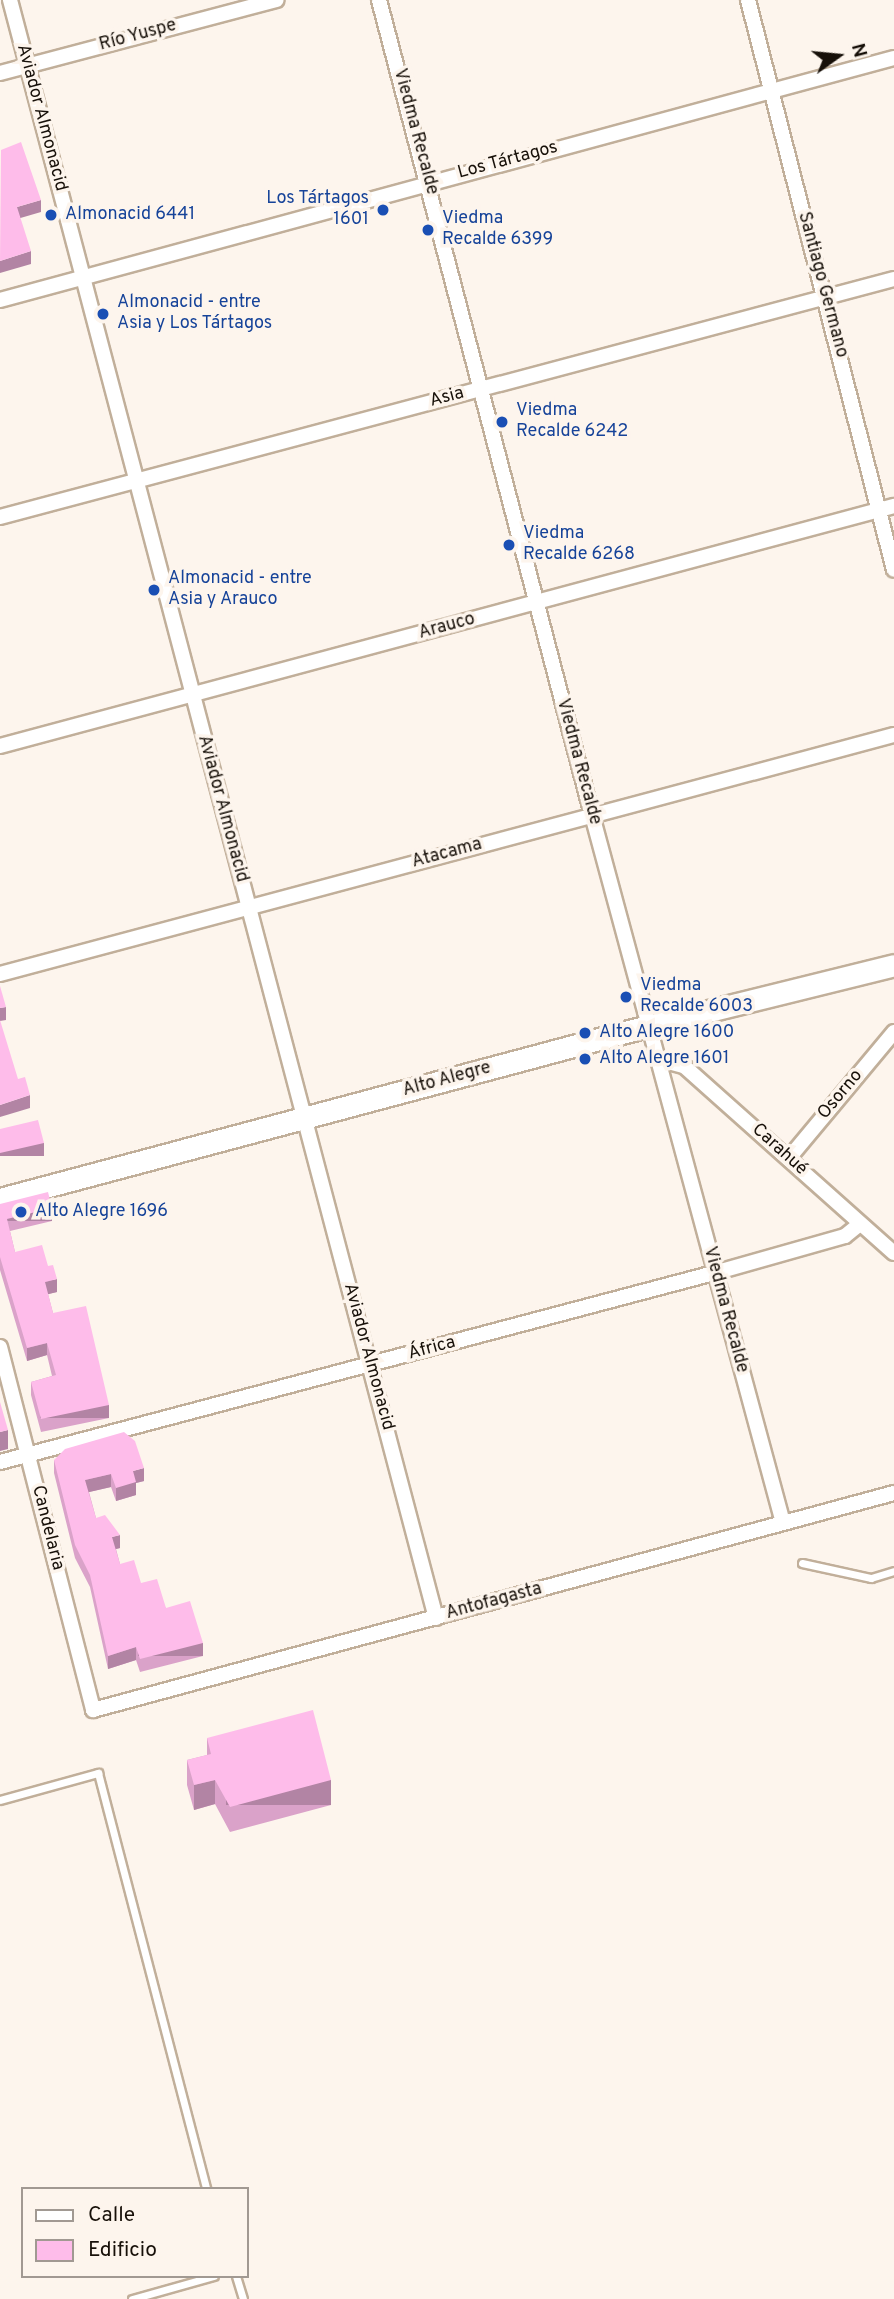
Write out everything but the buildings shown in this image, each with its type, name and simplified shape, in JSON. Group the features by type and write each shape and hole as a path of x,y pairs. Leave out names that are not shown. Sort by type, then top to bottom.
{"main road":[{"name":"Alto Alegre","path":"0,1199 648,1026 894,965"}],"street":[{"name":"Aviador Almonacid","path":"10,0 436,1618"},
{"name":"Río Yuspe","path":"0,73 277,0"},
{"name":"Viedma Recalde","path":"379,0 483,388 592,815 783,1523"},
{"name":"Santiago Germano","path":"748,0 894,570"},
{"name":"Los Tártagos","path":"0,300 894,58"},
{"name":"Asia","path":"0,517 894,279"},
{"name":"Arauco","path":"0,747 894,506"},
{"name":"Atacama","path":"0,974 894,735"},
{"name":"Osorno","path":"789,1158 894,1032"},
{"name":"Carahué","path":"657,1059 684,1066 894,1253"},
{"name":"África","path":"0,1462 714,1273 845,1236 860,1224"},
{"name":"Candelaria","path":"0,1347 93,1710"},
{"name":"Antofagasta","path":"93,1710 894,1493"}],"lane":[{"path":"802,1563 871,1578 894,1571"},
{"path":"0,1800 98,1773 205,2187"},
{"path":"132,2299 207,2278"},
{"path":"237,2278 243,2299"}],"place":[{"name":"Los Tártagos 1601","path":"383,210"},
{"name":"Almonacid 6441","path":"51,215"},
{"name":"Viedma Recalde 6399","path":"428,230"},
{"name":"Almonacid - entre Asia y Los Tártagos","path":"103,314"},
{"name":"Viedma Recalde 6242","path":"502,422"},
{"name":"Viedma Recalde 6268","path":"509,545"},
{"name":"Almonacid - entre Asia y Arauco","path":"154,590"},
{"name":"Viedma Recalde 6003","path":"626,997"},
{"name":"Alto Alegre 1600","path":"585,1033"},
{"name":"Alto Alegre 1601","path":"585,1059"},
{"name":"Alto Alegre 1696","path":"21,1212"}]}
